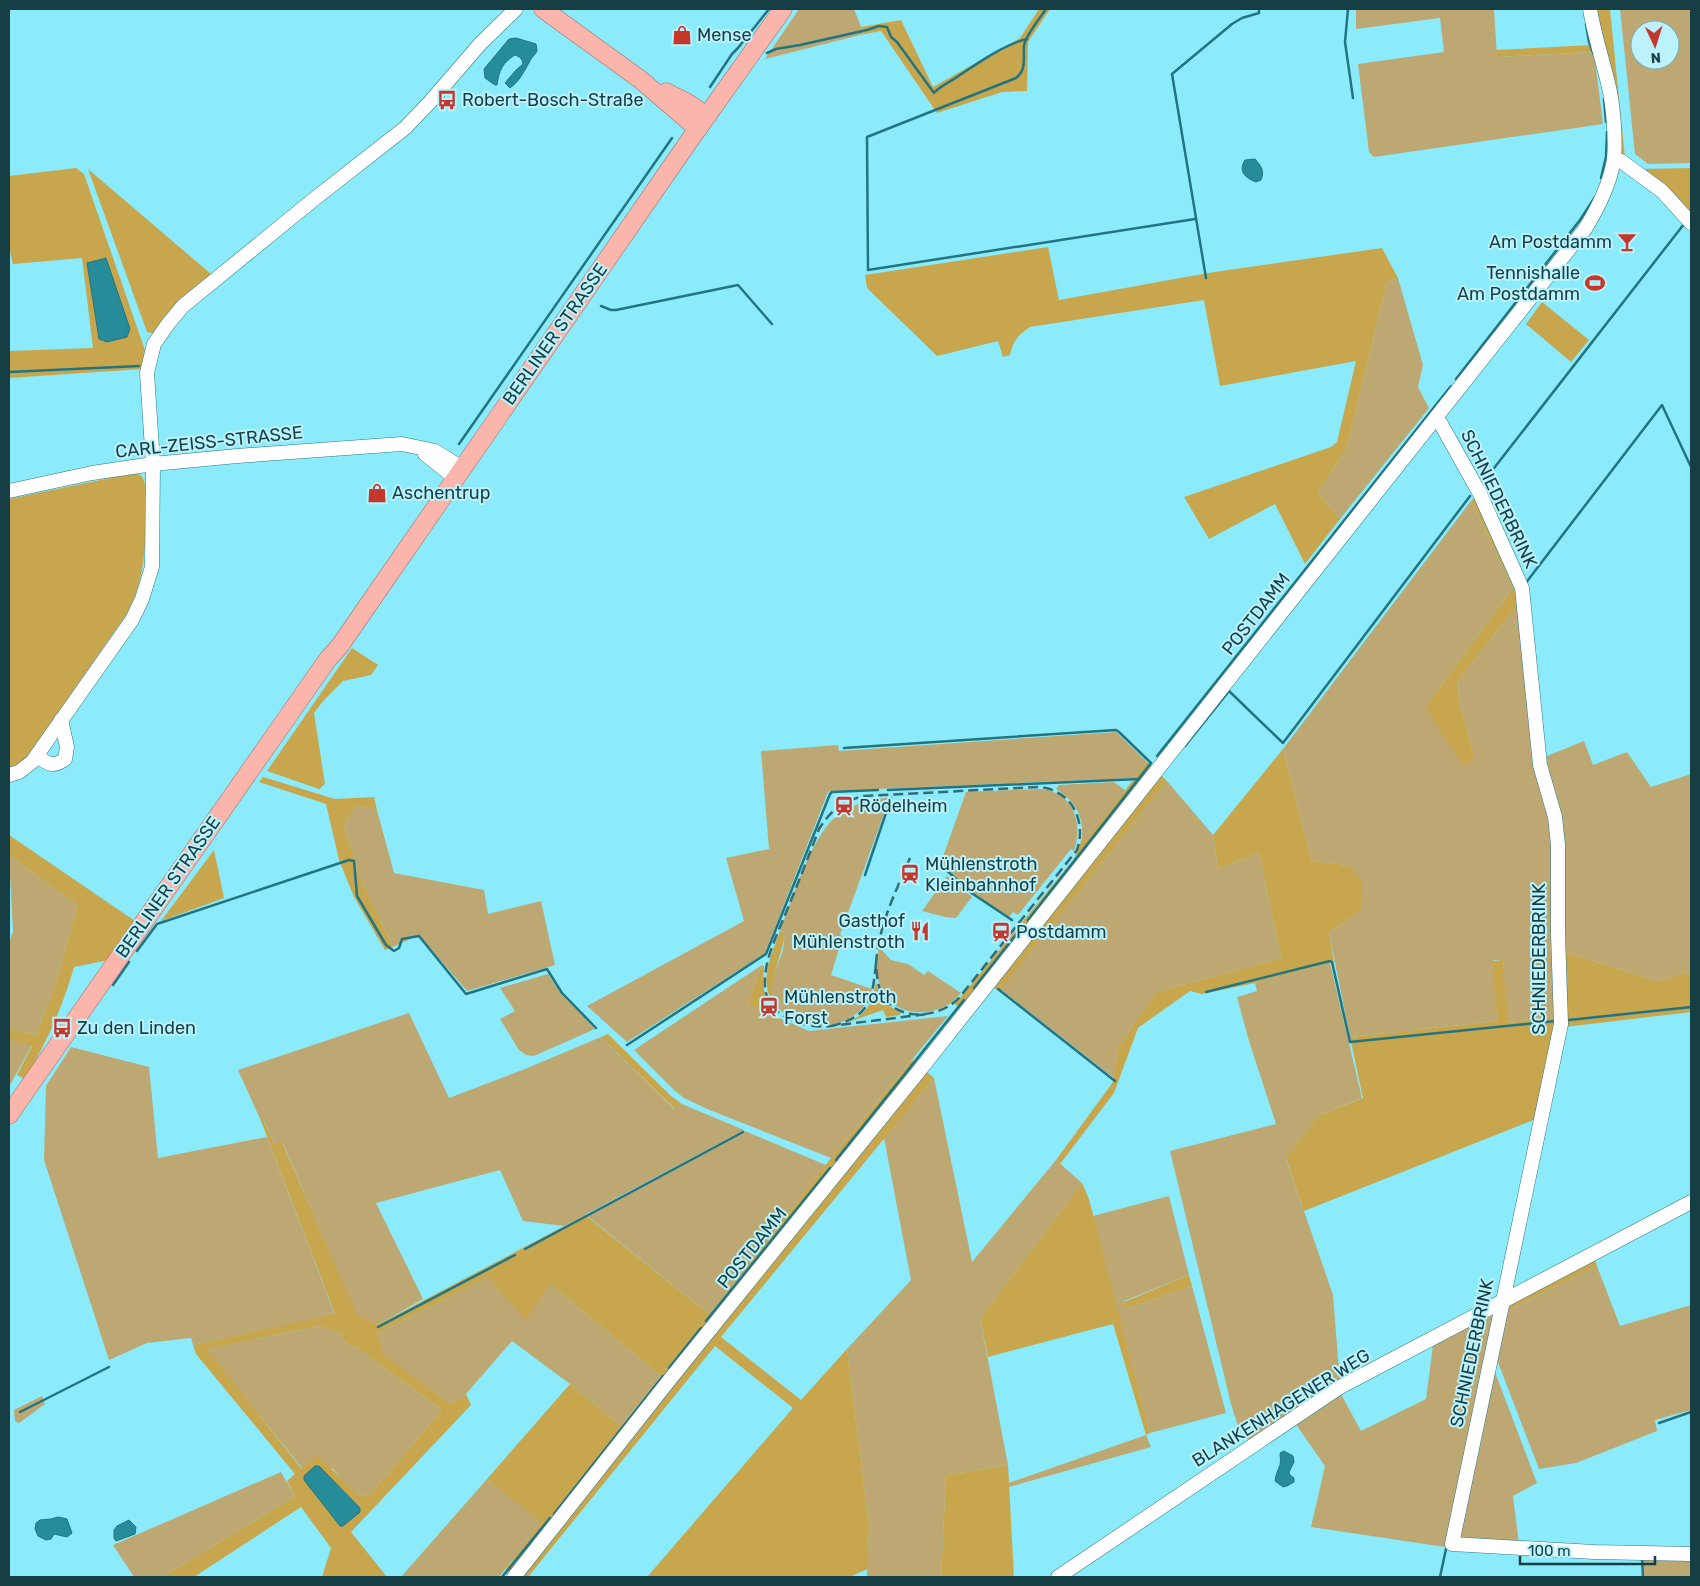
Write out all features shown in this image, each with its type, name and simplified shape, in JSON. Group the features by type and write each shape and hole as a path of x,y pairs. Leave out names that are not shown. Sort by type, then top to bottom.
{"main road":[{"path":"543,9 700,121"},
{"name":"BERLINER STRASSE","path":"9,1115 328,659 339,647 455,471 778,9"},
{"name":"BERLINER STRASSE","path":"700,121 783,9"}],"street":[{"path":"480,44 503,9"},
{"path":"9,775 19,772 37,756 132,620 142,599 152,567 153,464 147,372 154,344 183,306 405,128 480,44 516,9"},
{"name":"POSTDAMM","path":"514,1577 671,1378 915,1076 1585,229 1604,193 1614,159 1612,101 1594,35 1590,9"},
{"path":"1614,159 1621,161 1662,191 1691,223"},
{"name":"SCHNIEDERBRINK","path":"1435,419 1441,424 1480,494 1522,588 1540,765 1555,818 1558,845 1561,1024 1501,1302 1452,1544 1594,1552 1691,1554"},
{"name":"CARL-ZEISS-STRASSE","path":"9,491 92,473 153,464 402,444 414,446 455,471"},
{"path":"37,756 48,764 59,763 65,759 66,748 61,720"},
{"name":"BLANKENHAGENER WEG","path":"1058,1577 1340,1388 1691,1202"}],"shaded area":[{"path":"799,9 854,9 864,34 765,59"},
{"path":"1039,9 1050,9 1028,42 1027,91 1002,92 937,113 881,31 864,34 861,27 901,20 933,87 1020,38"},
{"path":"1356,9 1494,9 1497,57 1594,52 1603,124 1374,157 1369,152 1358,64 1444,52 1440,18 1356,29"},
{"path":"1596,9 1610,9 1625,158 1618,153"},
{"path":"1620,9 1691,9 1691,163 1648,164 1635,154"},
{"path":"1592,45 1594,52 1497,57 1496,50"},
{"path":"76,168 84,174 147,356 143,369 9,378 9,351 93,348 82,258 13,264 9,247 9,176"},
{"path":"1691,168 1691,216 1639,169"},
{"path":"88,169 211,274 173,308 155,334 147,332"},
{"path":"1048,247 1059,300 1208,273 1382,248 1398,278 1387,282 1347,448 1318,492 1340,519 1305,564 1275,504 1209,539 1184,497 1331,447 1337,442 1356,361 1220,386 1204,300 1030,327 1017,339 1010,355 1003,357 998,341 937,356 867,288 865,275"},
{"path":"1398,278 1423,365 1418,387 1429,408 1340,519 1318,492 1347,448 1387,282"},
{"path":"1542,302 1589,340 1571,362 1526,324"},
{"path":"134,473 142,477 146,489 144,554 139,584 133,600 126,615 26,758 16,766 9,768 9,499"},
{"path":"1476,496 1519,589 1520,602 1458,681 1459,701 1475,759 1463,765 1425,707 1513,588 1471,501"},
{"path":"1471,501 1513,588 1425,707 1475,759 1459,701 1458,681 1520,602 1553,845 1558,1017 1507,1022 1503,960 1493,960 1497,1021 1350,1037 1329,933 1361,910 1348,865 1312,861 1283,749"},
{"path":"352,648 378,665 371,675 343,681 314,713 325,784 319,789 267,771"},
{"path":"1116,732 1147,762 1135,778 828,792 765,953 627,1042 587,1006 744,921 726,858 769,849 761,751 838,745 839,751"},
{"path":"1584,741 1593,765 1627,752 1651,787 1691,774 1691,971 1657,981 1563,951 1542,758"},
{"path":"1283,749 1312,861 1348,865 1362,881 1361,910 1329,933 1334,962 1255,983 1202,994 1190,991 1138,1028 1114,1093 1060,1164 1056,1160 1113,1082 1118,1047 1156,992 1281,958 1259,853 1218,869 1213,835"},
{"path":"1147,762 1167,781 999,991 994,988 971,1017 955,1004 1074,859 1082,839 1087,840"},
{"path":"263,777 335,799 374,797 377,810 356,806 344,825 359,875 393,947 385,950 354,897 339,860 326,804 259,782"},
{"path":"1167,781 1213,835 1218,869 1259,853 1281,958 1156,992 1118,1047 1114,1078 1000,989"},
{"path":"1114,782 1126,791 1087,841 1082,839 1080,816 1077,810 1056,789 1059,785"},
{"path":"1038,789 1050,791 1067,801 1073,809 1076,818 1077,840 1074,851 1071,849 1018,915 1013,912 1009,917 971,892 941,862 966,792"},
{"path":"890,797 840,935 843,936 831,975 872,989 866,1003 857,1013 846,1020 832,1024 804,1023 791,1018 776,1006 772,999 771,986 783,947 785,933 780,931 804,868 820,836 840,813 858,804"},
{"path":"356,806 377,810 394,873 484,890 488,914 541,901 555,965 467,991 419,935 393,947 359,875 344,825"},
{"path":"9,835 135,921 109,960 74,967 65,996 53,1024 25,1079 17,1075 32,1046 9,1040 9,1029 36,1035 57,980 77,905 9,855"},
{"path":"214,850 224,898 161,921"},
{"path":"9,855 77,905 57,980 36,1035 9,1029 9,943 13,931"},
{"path":"947,876 972,897 956,918 922,911"},
{"path":"780,931 785,933 771,990 771,999 766,982 768,965"},
{"path":"879,947 891,960 908,964 924,975 928,971 961,993 945,1007 935,1010 924,1012 900,1008 891,1002 879,983 877,960"},
{"path":"1563,951 1657,981 1691,971 1691,1012 1565,1027"},
{"path":"1503,960 1508,1022 1558,1017 1536,1119 1304,1211 1286,1158 1319,1115 1363,1098 1350,1037 1497,1021 1492,961"},
{"path":"1330,963 1362,1098 1319,1115 1286,1159 1333,1295 1340,1383 1253,1440 1247,1439 1237,1423 1231,1404 1170,1151 1276,1124 1237,997 1257,991 1255,983"},
{"path":"762,965 747,1004 809,1031 948,1016 831,1158 684,1098 634,1050"},
{"path":"762,965 764,966 763,986 767,1000 762,1005 772,1012 771,1015 747,1004"},
{"path":"548,974 561,994 595,1029 534,1056 526,1055 519,1050 500,1019 515,1011 500,988"},
{"path":"876,981 881,996 887,1004 901,1013 900,1015 886,1017 883,1010 849,1022 869,1006"},
{"path":"409,1013 449,1098 601,1037 674,1109 682,1104 744,1130 564,1226 523,1221 500,1170 376,1203 423,1299 379,1324 356,1315 283,1143 275,1144 264,1121 261,1121 238,1070"},
{"path":"608,1034 671,1096 682,1104 675,1109 601,1037"},
{"path":"9,1040 32,1045 9,1087"},
{"path":"71,1047 149,1067 158,1158 267,1137 335,1315 193,1345 191,1338 147,1343 109,1360 44,1160 46,1086"},
{"path":"912,1060 934,1078 721,1337 801,1400 847,1349 869,1524 868,1569 849,1577 647,1577 793,1408 715,1346 528,1577 506,1569 542,1523 487,1479 570,1384 621,1426 661,1376 550,1284 526,1320 488,1277 378,1333 383,1354 449,1403 458,1400 466,1394 471,1405 351,1532 387,1577 322,1577 331,1548 301,1507 194,1577 162,1577 295,1496 287,1481 295,1474 196,1354 193,1345 335,1314 261,1121 263,1120 275,1144 282,1142 357,1315 379,1324 585,1215 710,1315 831,1158","holes":["319,1326 342,1334 345,1343 356,1347 442,1410 370,1494 360,1496 317,1455 301,1468 207,1349"]},
{"path":"934,1078 972,1262 1056,1160 1082,1183 980,1318 1008,1465 946,1475 941,1577 867,1577 869,1524 847,1349 911,1280 884,1138"},
{"path":"745,1131 826,1165 710,1315 587,1216"},
{"path":"1082,1183 1089,1199 1150,1433 1146,1435 1113,1324 988,1357 980,1318"},
{"path":"1169,1196 1189,1275 1124,1301 1126,1309 1192,1286 1226,1413 1150,1433 1093,1216"},
{"path":"1594,1258 1597,1266 1505,1312 1506,1304"},
{"path":"1597,1266 1620,1326 1691,1305 1691,1410 1655,1420 1657,1431 1576,1463 1539,1469 1496,1357 1505,1312"},
{"path":"1189,1275 1192,1286 1126,1309 1124,1302"},
{"path":"488,1277 550,1284 661,1376 621,1426 570,1384 512,1341 466,1394 458,1400 449,1403 382,1354 378,1333"},
{"path":"1491,1316 1494,1317 1445,1547 1311,1527 1325,1466 1295,1423 1341,1394 1361,1431 1426,1399 1433,1345"},
{"path":"319,1326 342,1334 345,1343 356,1347 442,1410 370,1494 360,1496 346,1486 333,1469 302,1468 206,1349"},
{"path":"1495,1372 1537,1483 1513,1496 1519,1544 1457,1541"},
{"path":"42,1396 45,1404 19,1423 15,1421 14,1410"},
{"path":"1146,1435 1151,1447 1009,1487 1009,1483"},
{"path":"1008,1465 1014,1577 941,1577 946,1475"},
{"path":"281,1472 295,1496 162,1577 134,1577 113,1545"},
{"path":"487,1479 543,1523 499,1577 401,1577"},
{"path":"1643,1556 1691,1558 1691,1577 1644,1577"}],"water":[{"path":"516,38 536,44 537,51 522,76 510,88 505,83 523,64 522,60 515,55 504,64 500,71 497,85 495,85 485,78 484,69 509,39"},
{"path":"1255,159 1261,166 1263,174 1261,180 1256,182 1244,174 1242,168 1245,160"},
{"path":"106,258 130,329 127,337 107,342 99,339 87,263"},
{"path":"1284,1451 1293,1456 1294,1462 1289,1472 1294,1478 1294,1482 1283,1487 1275,1481 1280,1464 1280,1453"},
{"path":"315,1466 319,1466 360,1508 360,1512 343,1526 340,1526 304,1480 304,1476"},
{"path":"58,1517 67,1519 72,1533 67,1537 54,1534 51,1539 46,1540 38,1536 35,1529 36,1523 40,1520"},
{"path":"129,1520 136,1527 135,1534 116,1541 114,1530 117,1526"}],"waterway":[{"path":"710,87 732,54 769,9"},
{"path":"1046,9 1025,42 1023,67 1016,78 867,137 868,270 1195,219"},
{"path":"1206,278 1172,74 1232,24 1242,18 1259,13 1259,9"},
{"path":"1348,9 1345,42 1353,98"},
{"path":"1586,24 1589,42 1594,55"},
{"path":"767,53 776,49 879,26 887,27 891,37 897,42 934,93 991,55 1027,39"},
{"path":"1604,99 1606,122"},
{"path":"1601,178 1606,157 1607,132"},
{"path":"459,444 672,138"},
{"path":"1456,379 1580,220 1595,197"},
{"path":"1484,481 1684,224"},
{"path":"601,306 616,310 738,285 772,324"},
{"path":"9,372 139,366"},
{"path":"1157,756 1451,386"},
{"path":"1525,584 1662,405 1691,467"},
{"path":"1185,746 1229,691 1283,743 1470,496"},
{"path":"844,748 1116,730 1119,732 1151,763 1028,920"},
{"path":"888,790 1139,779"},
{"path":"627,1045 766,954 830,794 832,792 878,790"},
{"path":"865,875 891,798"},
{"path":"137,951 157,924 349,860 354,861 357,896 386,945 394,951 399,948 402,939 419,936 466,994 547,969 562,993 596,1028"},
{"path":"940,864 970,892 1012,920"},
{"path":"974,988 1022,927"},
{"path":"1206,992 1330,961 1332,962 1350,1042 1556,1021"},
{"path":"113,985 129,962"},
{"path":"998,989 1115,1081"},
{"path":"836,1160 964,1000"},
{"path":"1569,1020 1691,1007"},
{"path":"525,1249 743,1132"},
{"path":"706,1321 830,1168"},
{"path":"378,1327 515,1255"},
{"path":"669,1368 701,1328"},
{"path":"20,1412 109,1367"},
{"path":"554,1514 663,1376"},
{"path":"1659,1423 1691,1412"},
{"path":"502,1577 550,1518"},
{"path":"1440,1577 1446,1549"},
{"path":"1642,1557 1643,1577"}],"railway":[{"path":"831,1026 854,1018 867,1005 873,988 876,964 880,991 889,1003 898,1010 908,1013 930,1013 951,1005 959,998 1077,850 1080,839 1078,817 1074,808 1059,793 1038,787 864,796 843,804 828,817 819,829 768,960 765,988 773,1007 790,1019 811,1026 831,1026 927,1014"},
{"path":"876,964 877,950 884,923 910,858"}],"place":[{"name":"Mense","path":"682,35"},
{"name":"Robert-Bosch-Straße","path":"447,100"},
{"name":"Am Postdamm","path":"1627,242"},
{"name":"Tennishalle Am Postdamm","path":"1595,283"},
{"name":"Aschentrup","path":"377,493"},
{"name":"Rödelheim","path":"844,806"},
{"name":"Mühlenstroth Kleinbahnhof","path":"910,874"},
{"name":"Gasthof Mühlenstroth","path":"920,931"},
{"name":"Postdamm","path":"1001,932"},
{"name":"Mühlenstroth Forst","path":"769,1007"},
{"name":"Zu den Linden","path":"62,1028"}]}
